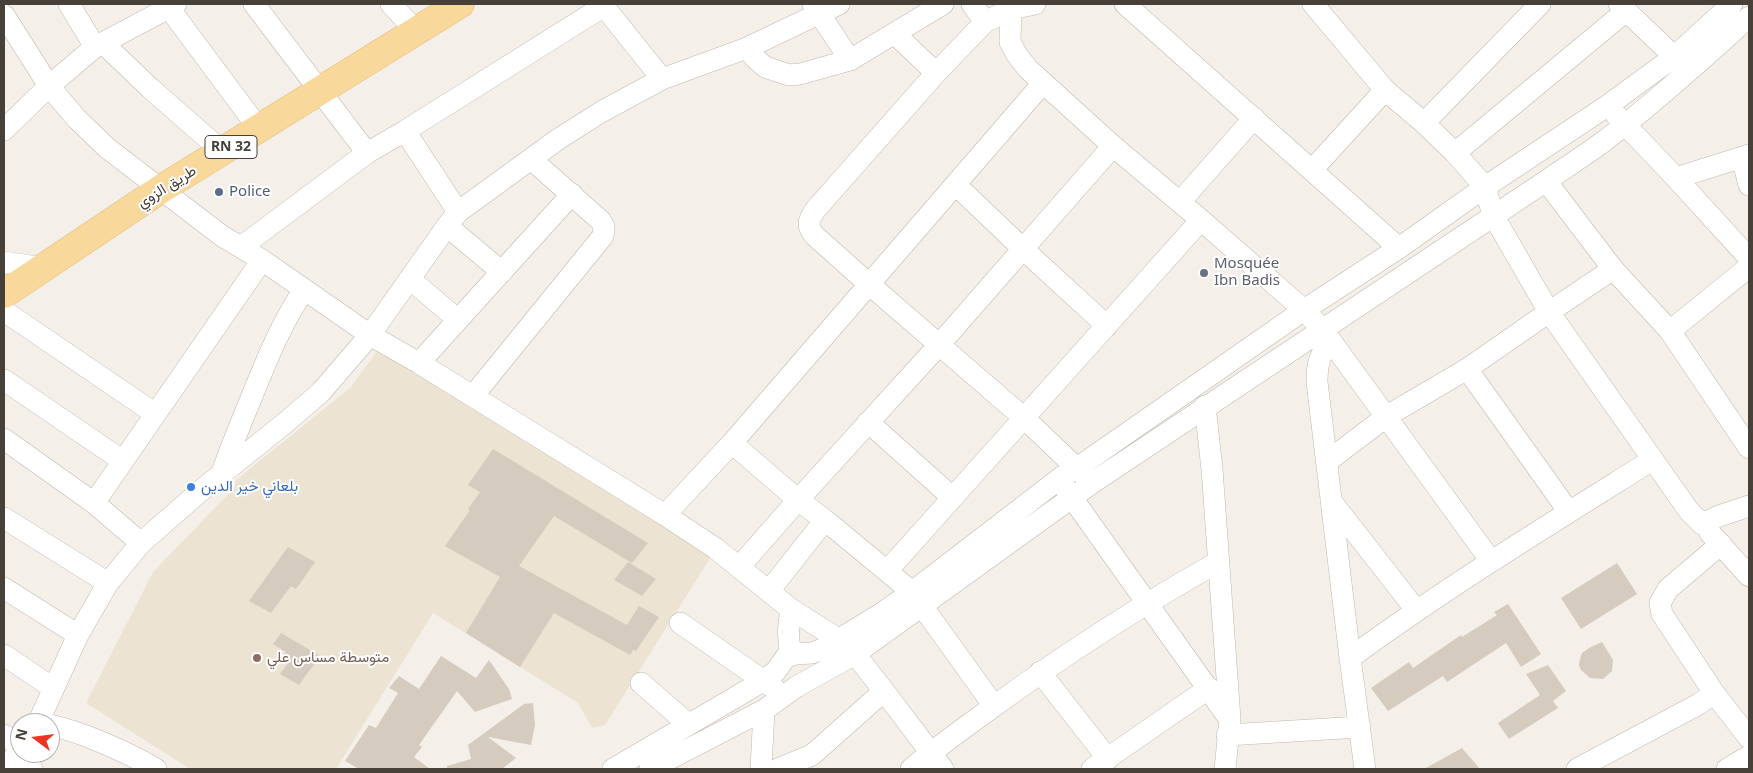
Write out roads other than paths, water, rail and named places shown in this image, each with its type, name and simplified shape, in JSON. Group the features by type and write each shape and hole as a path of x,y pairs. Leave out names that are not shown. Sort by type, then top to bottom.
{"main road":[{"name":"طريق الزوي","path":"4,294 162,189 318,90 460,4"}],"street":[{"path":"69,4 99,45 223,152"},
{"path":"254,4 367,153"},
{"path":"391,4 416,31"},
{"path":"42,713 78,635 108,582 142,543 222,473 321,392 370,335 452,219 557,140 601,112 662,79 747,48 816,9 839,4"},
{"path":"747,48 765,66 788,75 800,74 850,60 942,4"},
{"path":"972,4 985,22"},
{"path":"1035,4 1011,6 985,22 936,73 816,209 809,220 808,226 810,231 870,285 1024,418 1085,475"},
{"path":"1125,4 1399,248"},
{"path":"1313,4 1385,90 1424,123 1455,153 1485,187 1494,216 1549,312 1684,505 1749,576"},
{"path":"1424,123 1540,4"},
{"path":"917,599 1058,480 1085,475 1328,336 1494,216 1602,143 1624,125 1682,64 1732,4"},
{"path":"241,248 367,153 405,131 603,5 662,79"},
{"path":"4,130 49,86 99,45 172,6 259,129"},
{"path":"1011,6 1010,35 1012,47 1022,63 1113,146 1202,220 1304,310 1328,336 1491,561"},
{"path":"1455,153 1622,7 1682,64"},
{"path":"816,9 850,60"},
{"path":"650,769 764,710 847,647 1072,497 1085,475 1304,310 1399,248 1485,187 1607,106 1682,64 1749,16"},
{"path":"4,17 49,86 76,118 107,148 222,236 262,260 370,335 419,363 665,515 740,566 792,610 847,647 884,690 943,769"},
{"path":"895,34 936,73"},
{"path":"665,515 732,443 1043,83"},
{"path":"1312,170 1385,90"},
{"path":"1607,106 1749,258"},
{"path":"1180,202 1254,118"},
{"path":"405,131 452,219 502,272"},
{"path":"740,566 939,345 1113,146"},
{"path":"1676,178 1746,156 1749,185"},
{"path":"473,396 603,236 603,223 531,159"},
{"path":"1546,181 1613,269 1670,331 1749,448"},
{"path":"956,185 1107,326"},
{"path":"419,363 572,194"},
{"path":"887,571 1202,220"},
{"path":"94,503 154,413 262,260"},
{"path":"4,262 43,268"},
{"path":"1670,331 1749,267"},
{"path":"1328,461 1387,416 1467,369 1613,269"},
{"path":"410,279 458,320"},
{"path":"222,473 271,349 282,325 304,290"},
{"path":"4,311 154,413"},
{"path":"1328,336 1327,347 1320,358 1317,369 1317,382 1365,769"},
{"path":"1467,369 1569,512"},
{"path":"4,380 123,461"},
{"path":"1205,406 1212,469 1228,727 1224,769"},
{"path":"868,422 953,498"},
{"path":"4,439 94,503 142,543"},
{"path":"732,443 798,500 887,571 917,599 994,706"},
{"path":"1350,658 1416,610 1652,460"},
{"path":"1058,480 1209,688 1228,727"},
{"path":"1331,501 1416,610"},
{"path":"1702,524 1749,506"},
{"path":"4,518 108,582"},
{"path":"769,591 825,520"},
{"path":"1720,544 1668,589 1660,603 1662,614 1714,693 1749,738"},
{"path":"911,769 930,752 1040,672 1146,603 1218,562"},
{"path":"4,588 78,635"},
{"path":"791,655 787,633 792,610"},
{"path":"680,623 784,696"},
{"path":"601,769 618,766 763,680 776,671 786,657 847,647"},
{"path":"4,655 53,688"},
{"path":"1040,672 1100,764 1209,688"},
{"path":"641,683 688,724"},
{"path":"778,769 812,755 884,690"},
{"path":"1577,769 1699,704 1714,693"},
{"path":"761,769 764,710"},
{"path":"1228,727 1360,727"},
{"path":"60,728 118,750 156,769"},
{"path":"1727,769 1749,756"}],"place":[{"name":"Police","path":"219,192"},
{"name":"Mosquée Ibn Badis","path":"1204,273"},
{"name":"بلعاني خير الدين","path":"191,487"},
{"name":"متوسطة مساس علي","path":"257,658"}]}
